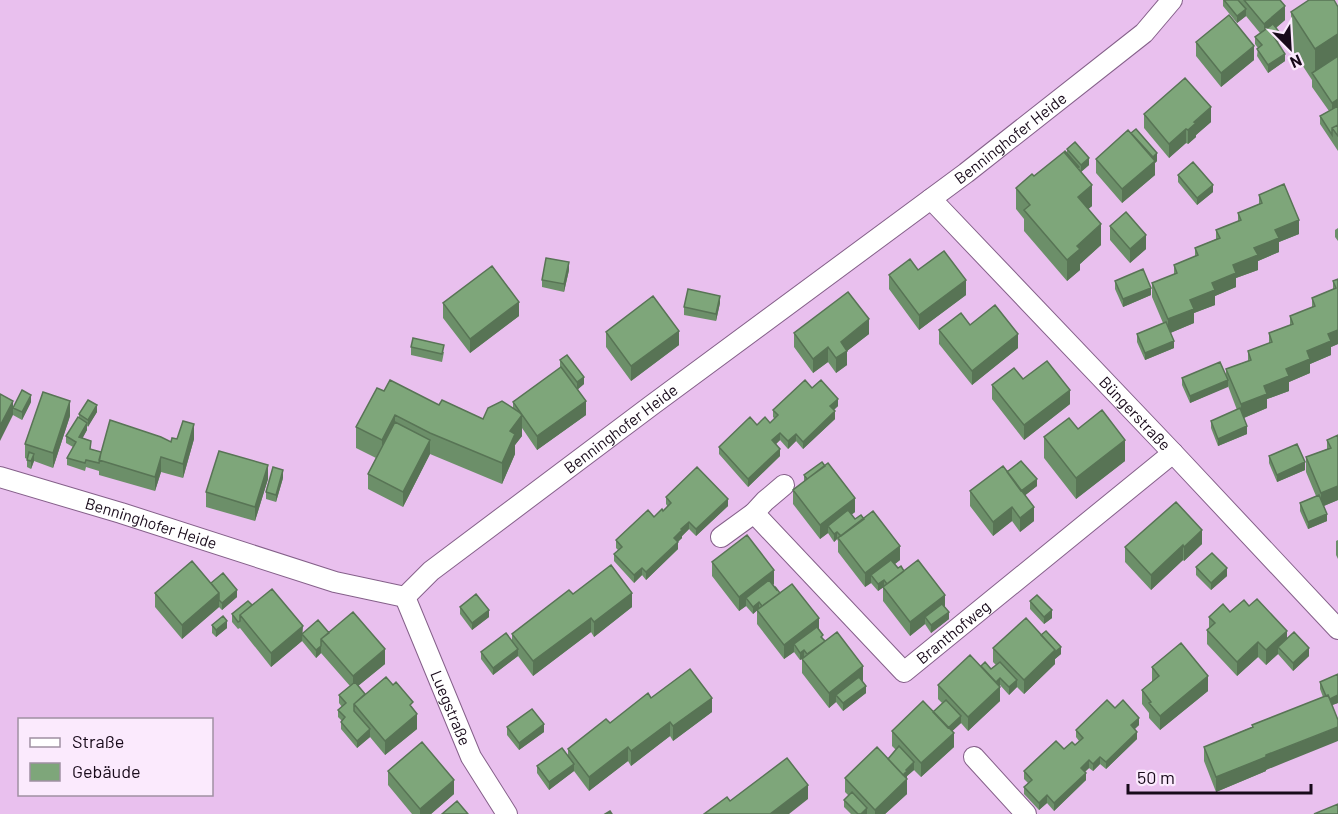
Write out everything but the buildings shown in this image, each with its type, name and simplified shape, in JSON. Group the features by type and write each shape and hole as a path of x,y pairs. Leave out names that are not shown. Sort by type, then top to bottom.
{"street":[{"name":"Benninghofer Heide","path":"0,477 121,513 335,582 405,597 430,571 931,199 1144,33 1172,0"},
{"name":"Büngerstraße","path":"931,199 1338,629"},
{"name":"Branthofweg","path":"754,513 904,672 1173,453"},
{"path":"721,537 754,513 784,486"},
{"name":"Luegstraße","path":"405,597 471,757 507,814"},
{"path":"974,756 1026,814"}]}
